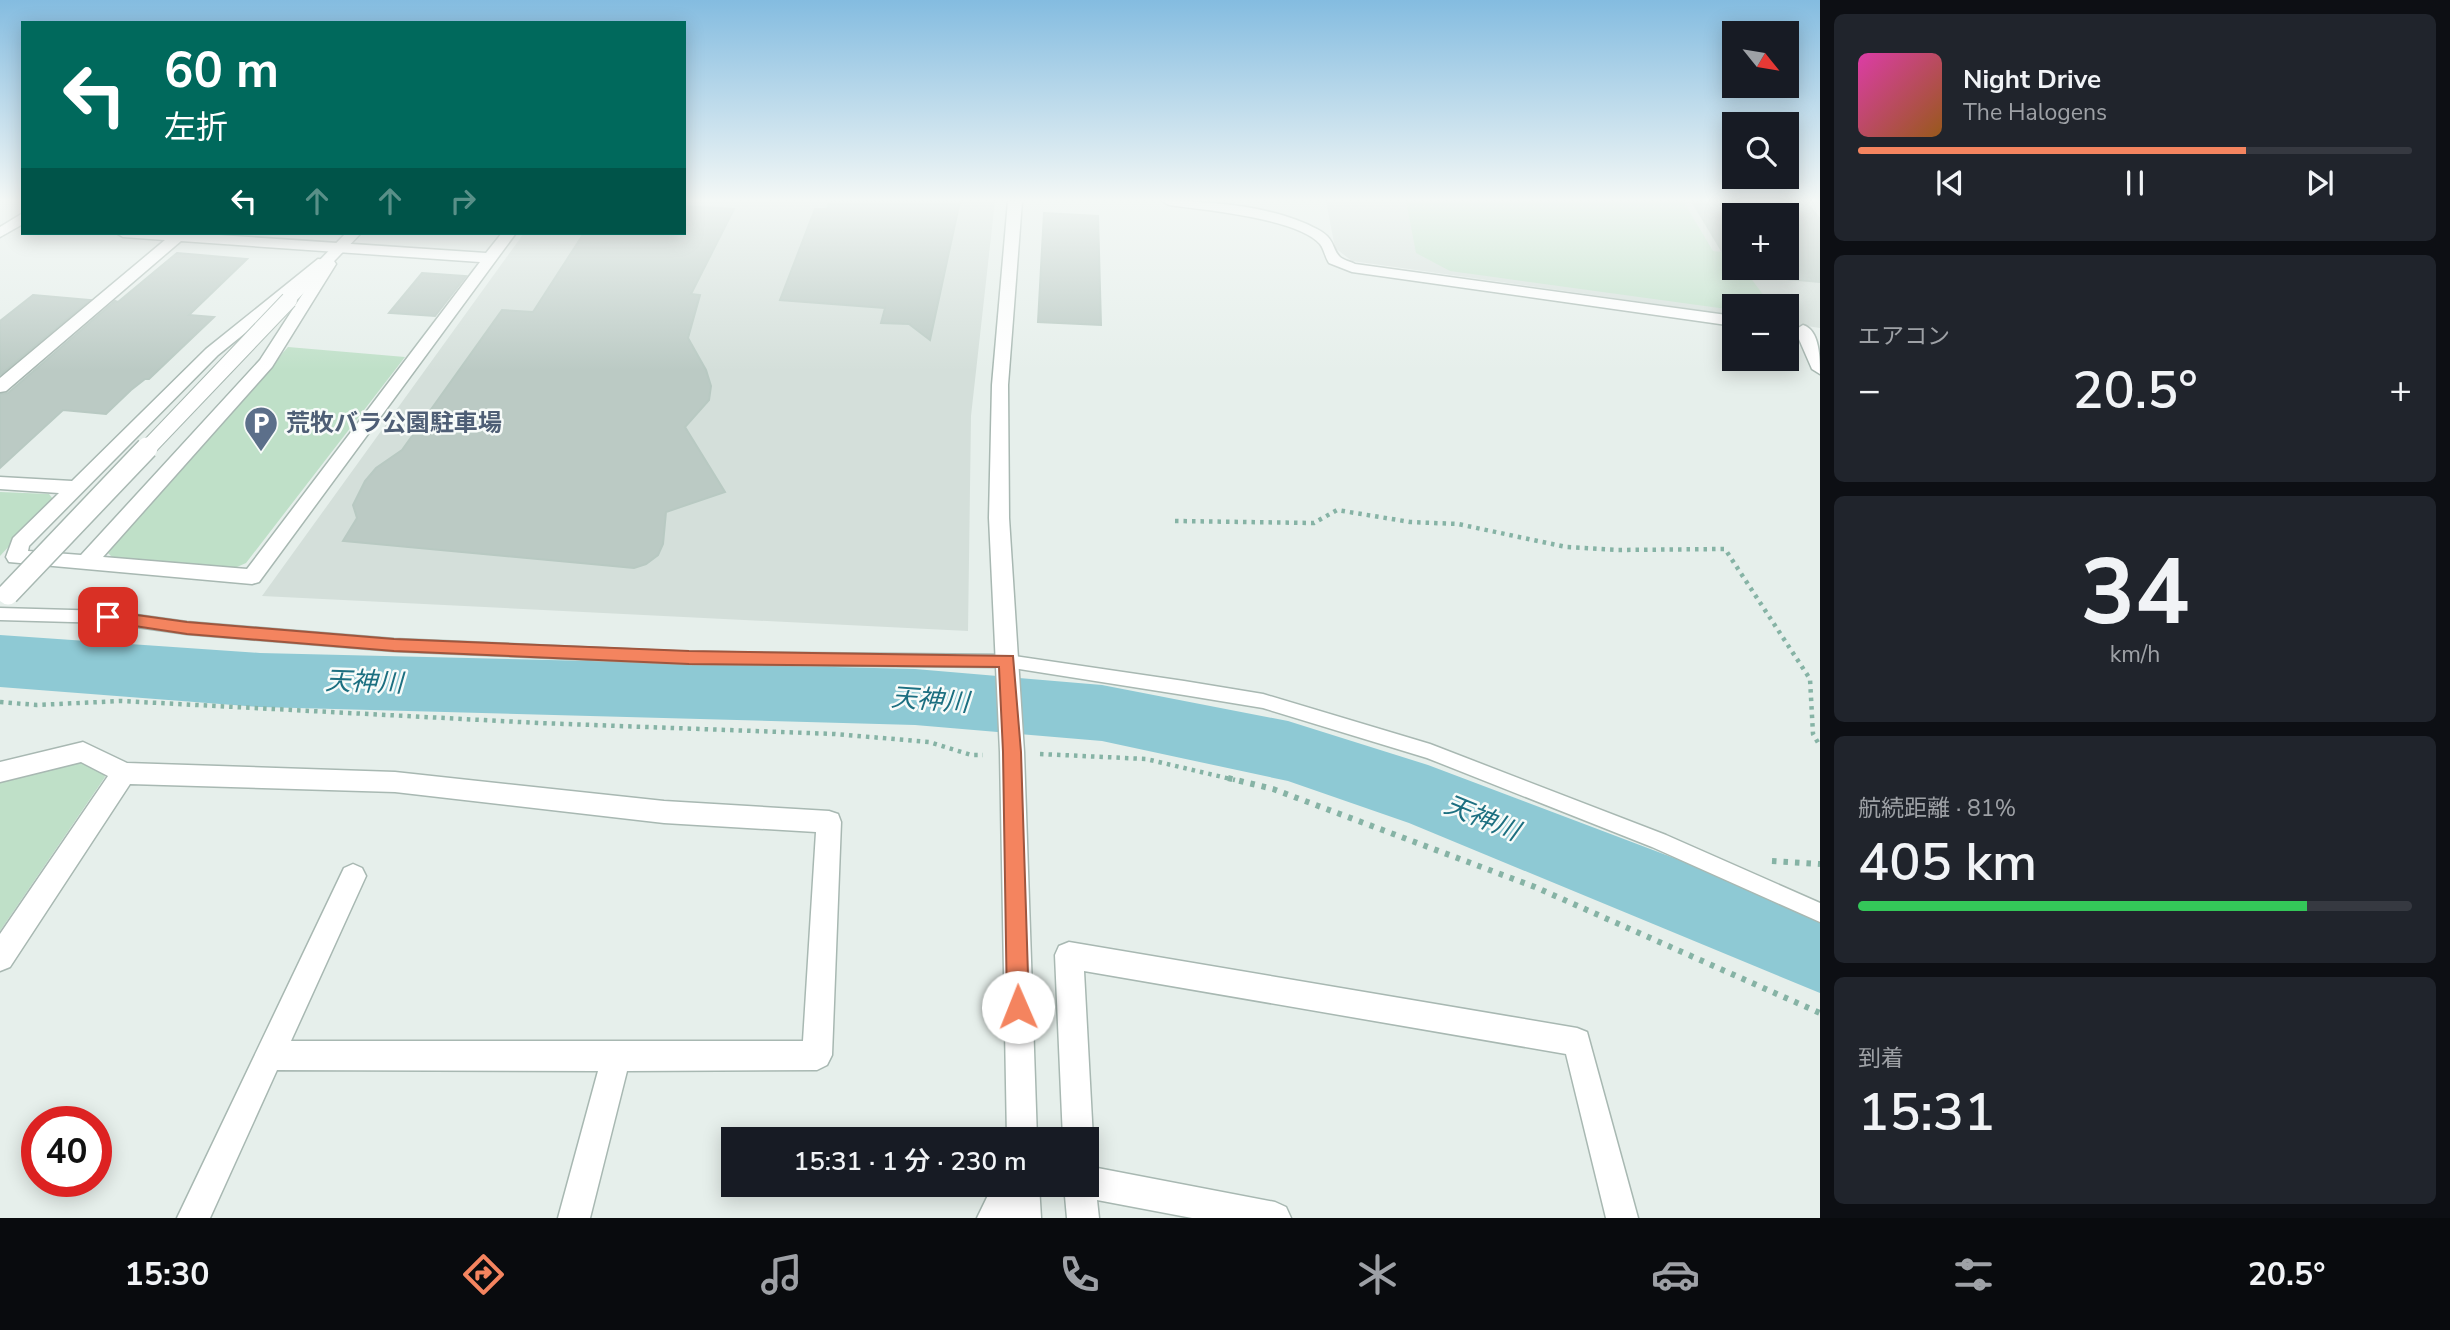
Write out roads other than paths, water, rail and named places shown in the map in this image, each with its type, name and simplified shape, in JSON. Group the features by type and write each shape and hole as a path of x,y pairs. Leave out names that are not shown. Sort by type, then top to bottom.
{"street":[{"path":"0,387 153,258"},
{"path":"327,258 212,352 20,543 16,557 252,577 490,258"},
{"path":"3,604 330,258"},
{"path":"86,563 266,363 332,258"},
{"path":"1010,258 1000,385 999,518 1012,755 1021,1127"},
{"path":"1333,258 1352,268 1722,319"},
{"path":"1803,331 1820,369"},
{"path":"0,483 74,487"},
{"path":"0,772 83,752 124,773 395,782 664,813 829,822 817,1055 268,1055"},
{"path":"0,958 124,773"},
{"path":"193,1218 352,876"},
{"path":"1077,1127 1069,955 1577,1042 1622,1218"},
{"path":"574,1218 616,1057"},
{"path":"1099,1184 1275,1218"},
{"path":"993,1218 1004,1197"},
{"path":"1024,1197 1025,1218"},
{"path":"1081,1197 1083,1218"}],"lane":[{"path":"3,604 187,628 394,645 689,658 1007,666 1263,701 1430,751 1721,867 1820,913"}],"waterway":[{"name":"天神川","path":"0,661 260,680 915,697 1102,713 1288,751 1428,797 1820,953"}],"place":[{"name":"荒牧バラ公園駐車場","path":"261,453"}]}
